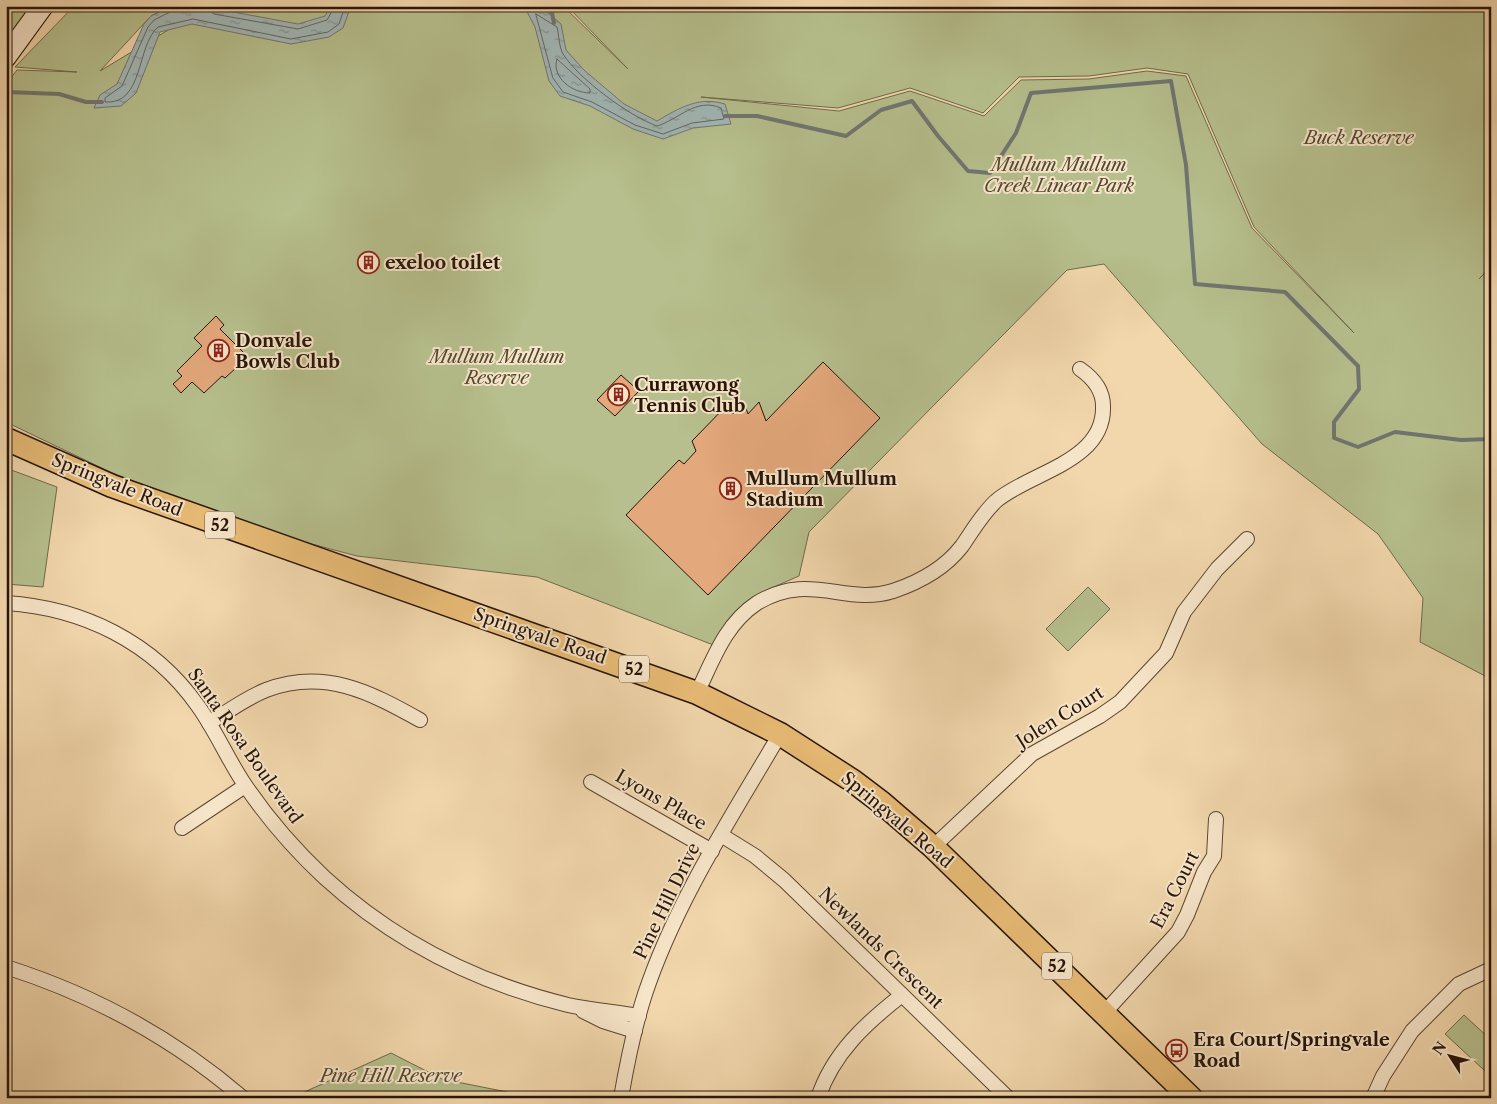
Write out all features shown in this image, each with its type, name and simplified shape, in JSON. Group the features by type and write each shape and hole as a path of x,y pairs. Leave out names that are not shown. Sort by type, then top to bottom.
{"main road":[{"path":"6,57 43,6"},
{"name":"Springvale Road","path":"6,439 130,492 698,693 780,734 867,792 933,847 1105,1012 1191,1098"}],"street":[{"path":"698,693 729,629 757,604 779,593 797,589 820,588 863,595 891,591 918,581 934,573 955,554 979,519 998,500 1016,487 1057,468 1078,454 1097,433 1103,413 1103,402 1097,385 1092,378 1080,369"},
{"name":"Jolen Court","path":"933,847 1032,754 1100,716 1120,702 1166,653 1184,612 1217,568 1248,539"},
{"name":"Santa Rosa Boulevard","path":"6,603 34,605 68,612 101,625 131,641 172,675 209,723 246,786 273,824 307,861 346,896 380,922 419,947 464,969 518,990 571,1005 639,1016"},
{"path":"209,723 267,690 312,682 336,682 359,690 420,720"},
{"name":"Pine Hill Drive","path":"621,1098 639,1016 666,942 682,906 712,851 780,734"},
{"name":"Lyons Place","path":"591,782 712,851"},
{"path":"182,828 246,786"},
{"name":"Era Court","path":"1105,1012 1171,942 1182,924 1204,872 1214,856 1216,819"},
{"name":"Newlands Crescent","path":"721,835 755,856 784,880 1008,1098"},
{"path":"6,967 66,988 134,1021 188,1054 243,1098"},
{"path":"1372,1098 1383,1076 1412,1031 1459,984 1491,969"},
{"path":"818,1098 828,1073 844,1048 867,1023 902,995"},
{"name":"Santa Rosa Boulevard","path":"571,1005 603,1021 635,1031"}],"green space":[{"path":"6,6 31,6 6,40"},
{"path":"74,6 171,6 151,16 100,71 193,15 214,6 563,6 628,69 567,6 1491,6 1491,266 1479,279 1491,267 1491,679 1420,642 1423,598 1378,534 1262,444 1104,264 1067,270 809,532 799,576 760,593 716,646 537,577 357,556 270,533 110,472 6,422 6,84 17,70 77,72 15,67","holes":["1147,68 1188,74 1254,227 1354,333 1252,228 1186,76 1147,71 1089,79 1021,80 984,116 910,91 839,111 701,97 838,108 910,88 983,113 1019,77 1089,76"]},
{"path":"6,468 57,487 43,587 6,584"},
{"path":"1088,587 1110,609 1068,651 1046,629"},
{"path":"1464,1015 1491,1040 1491,1065 1485,1071 1445,1034"},
{"name":"Pine Hill Reserve","path":"391,1053 442,1079 517,1094 517,1098 291,1098"}],"water":[{"path":"171,6 201,6 298,24 325,16 331,6 351,6 343,28 329,37 291,44 192,24 160,32 136,93 121,106 94,108 100,95 117,84 144,24 151,16"},
{"path":"524,6 540,6 561,24 566,50 584,70 624,104 657,121 698,102 716,102 725,104 731,124 693,128 663,139 633,129 590,106 560,96 549,81 535,27"}],"building":[{"name":"Donvale Bowls Club","path":"216,316 224,325 220,329 248,357 225,378 222,376 204,393 192,382 181,393 173,384 182,376 177,371 202,346 194,338"},
{"name":"Mullum Mullum Stadium","path":"823,362 880,418 708,595 626,515 679,460 684,464 696,451 692,441 729,403 733,414 744,403 748,414 759,402 766,421"},
{"name":"Currawong Tennis Club","path":"621,375 639,391 615,416 597,400"}],"waterway":[{"path":"544,6 552,13 554,23"},
{"path":"725,116 757,116 846,136 881,110 912,101 938,136 968,171 990,173 1016,133 1031,93 1171,81 1186,165 1195,284 1285,292 1358,366 1359,389 1334,422 1334,438 1358,447 1395,432 1461,440 1491,439"},
{"path":"6,92 59,94 86,102 102,102"}],"place":[{"name":"exeloo toilet","path":"369,263"},
{"name":"Donvale Bowls Club","path":"219,351"},
{"name":"Currawong Tennis Club","path":"618,395"},
{"name":"Mullum Mullum Stadium","path":"730,489"},
{"name":"Era Court/Springvale Road","path":"1177,1050"}],"park label":[{"name":"Buck Reserve","path":"1359,138"},
{"name":"Mullum Mullum Creek Linear Park","path":"1059,175"},
{"name":"Mullum Mullum Reserve","path":"497,367"}]}
